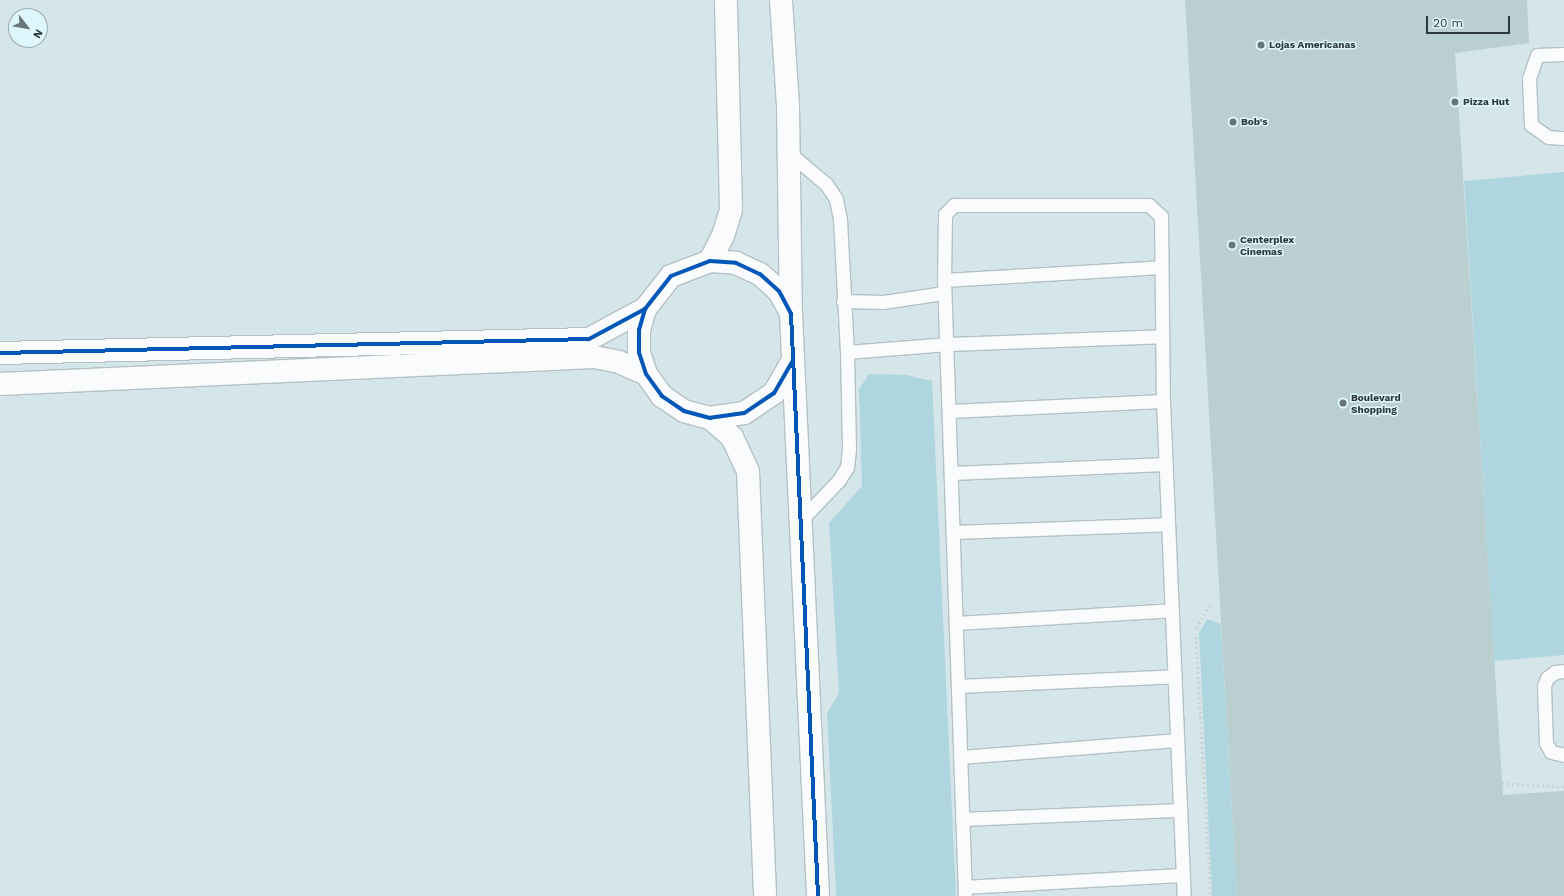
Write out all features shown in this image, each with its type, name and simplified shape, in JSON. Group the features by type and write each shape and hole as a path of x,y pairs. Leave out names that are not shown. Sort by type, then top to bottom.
{"street":[{"path":"710,261 723,236 731,209 726,0"},
{"path":"781,0 788,106 792,362 801,520 818,896"},
{"path":"0,353 589,339 645,308 671,276 710,261 736,263 760,274 779,291 791,314"},
{"path":"645,308 639,330 640,353 646,374 662,396 684,411 710,418 744,413 774,393 792,362"},
{"path":"0,384 594,357 619,362 646,374"},
{"path":"710,418 732,437 748,471 766,896"}],"lane":[{"path":"1564,54 1537,55 1529,78 1531,125 1548,137 1564,138"},
{"path":"788,152 826,184 836,199 840,219 843,301 847,352 847,467 840,480 801,520"},
{"path":"1183,875 965,892 948,344 944,287 945,214 954,205 1149,204 1161,216 1163,401 1184,896"},
{"path":"843,301 883,302 944,287 1161,267"},
{"path":"847,352 948,344 1162,336"},
{"path":"950,411 1163,401"},
{"path":"952,474 1166,464"},
{"path":"954,532 1168,524"},
{"path":"956,623 1172,610"},
{"path":"1564,671 1555,672 1547,678 1544,686 1546,743 1551,752 1564,755"},
{"path":"958,686 1175,676"},
{"path":"960,757 1177,740"},
{"path":"962,819 1180,810"}],"path":[{"path":"1210,605 1196,626 1211,896"},
{"path":"1502,784 1564,787"}],"shaded area":[{"path":"1564,172 1564,655 1494,661 1464,181"},
{"path":"869,374 906,375 932,381 956,896 836,896 827,713 839,693 829,523 862,486 859,389"},
{"path":"1207,619 1221,624 1237,896 1212,896 1199,633"}],"building":[{"name":"Boulevard Shopping","path":"1185,0 1527,0 1529,43 1455,53 1503,795 1564,791 1564,896 1237,896"}],"cycle path":[{"path":"792,362 774,393 744,413 710,418 684,411 662,396 646,374 639,353 639,330 645,309 671,276 710,261 736,263 760,274 779,291 791,314 818,896"},
{"path":"0,353 589,339 645,309"}],"place":[{"name":"Lojas Americanas","path":"1261,45"},
{"name":"Pizza Hut","path":"1455,102"},
{"name":"Bob's","path":"1233,122"},
{"name":"Centerplex Cinemas","path":"1232,245"},
{"name":"Boulevard Shopping","path":"1343,403"}]}
